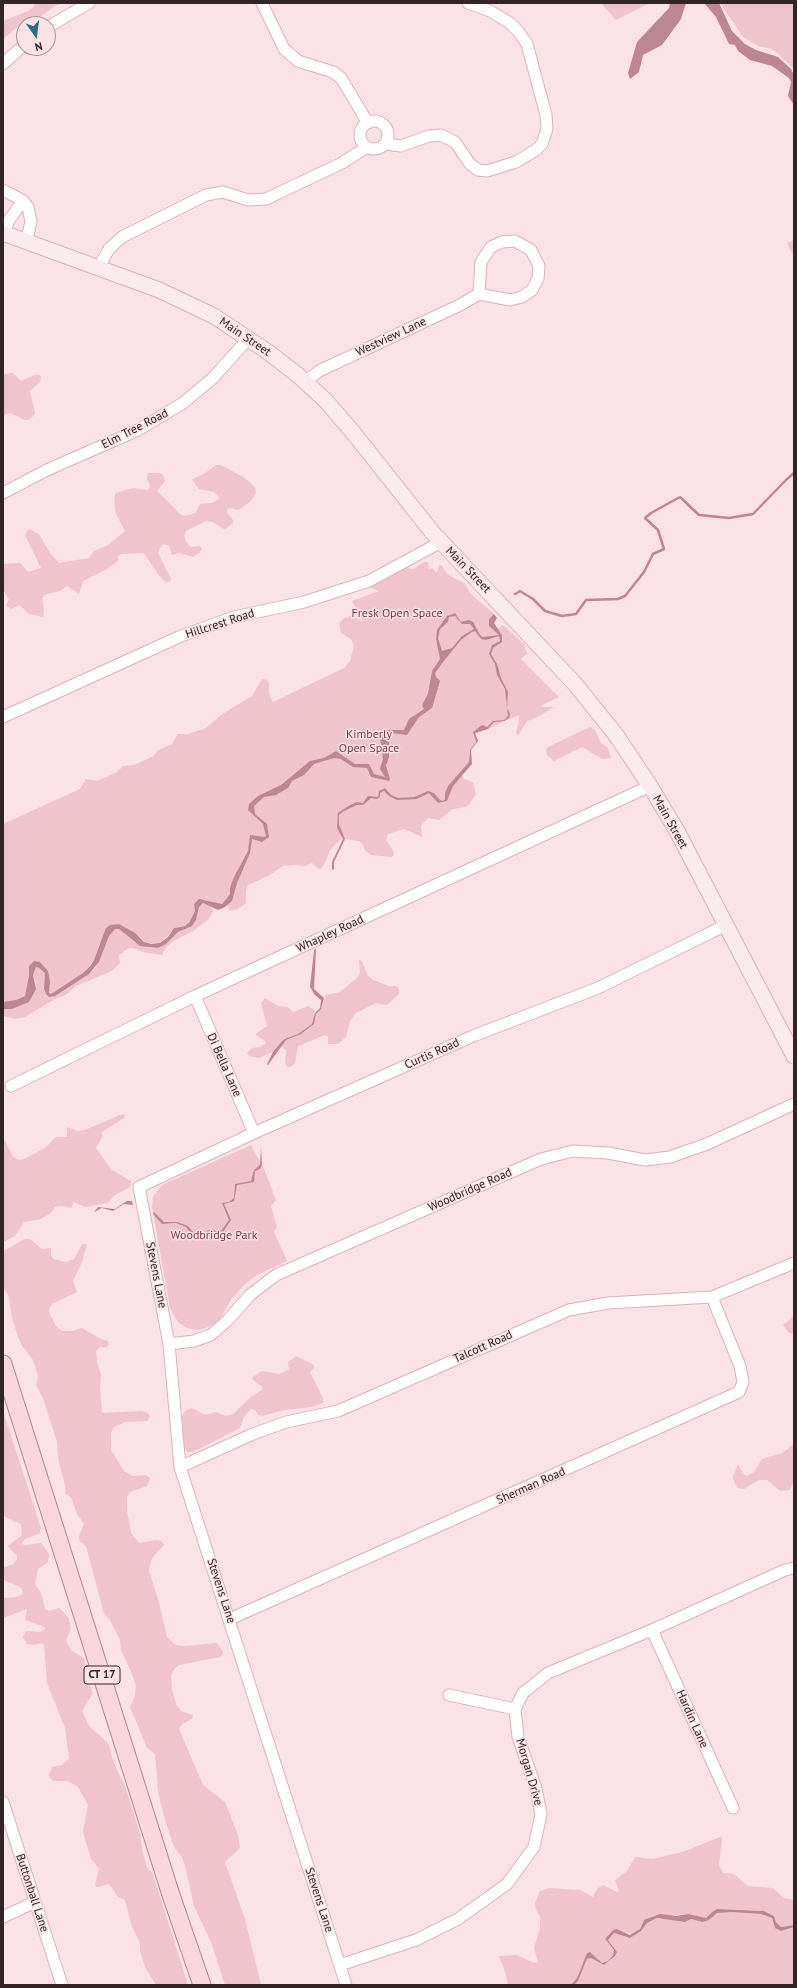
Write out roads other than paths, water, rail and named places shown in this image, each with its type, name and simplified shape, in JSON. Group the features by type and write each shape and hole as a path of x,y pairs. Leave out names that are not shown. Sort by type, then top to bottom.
{"main road":[{"name":"Main Street","path":"3,233 178,298 214,316 268,352 305,382 351,430 397,490 441,542 575,684 616,735 650,786 677,832 794,1056"},
{"name":"CT 17","path":"3,1364 171,1895 202,1985"}],"street":[{"path":"56,22 89,3"},
{"path":"262,3 284,49 298,61 333,72 341,78 368,123"},
{"path":"385,144 388,134 385,126 378,121 368,123 362,128 360,136 367,147 376,149 385,144 400,146 429,136 441,135 455,142 470,164 478,170 487,171 516,162 540,148 546,135 546,115 529,50 523,38 515,28 489,7 468,3"},
{"path":"3,64 16,52"},
{"path":"98,268 109,249 122,237 206,195 223,192 248,200 266,199 342,164 367,147"},
{"path":"3,190 23,201 28,207 31,217 26,242"},
{"path":"3,233 9,220 23,201"},
{"path":"515,241 531,250 538,260 539,272 536,284 528,294 510,300 479,294 481,262 491,247 502,242 515,241"},
{"name":"Westview Lane","path":"305,382 323,369 460,305 479,294"},
{"name":"Elm Tree Road","path":"3,493 47,470 138,430 183,403 213,378 248,339"},
{"name":"Hillcrest Road","path":"3,717 181,636 234,617 304,602 369,581 441,542"},
{"name":"Whapley Road","path":"11,1086 194,996 650,786"},
{"name":"Curtis Road","path":"139,1187 254,1133 473,1036 598,988 726,925"},
{"name":"Di Bella Lane","path":"194,996 254,1133"},
{"name":"Woodbridge Road","path":"168,1344 194,1340 211,1334 228,1320 250,1295 276,1275 541,1159 573,1151 608,1153 645,1160 670,1157 707,1144 794,1104"},
{"name":"Stevens Lane","path":"139,1187 168,1344 180,1467 230,1619 346,1985"},
{"name":"Talcott Road","path":"180,1467 253,1434 286,1422 338,1411 569,1310 608,1304 712,1297 794,1263"},
{"name":"Sherman Road","path":"230,1619 739,1392 743,1382 740,1366 712,1297"},
{"path":"449,1695 516,1709 523,1693 548,1673 652,1630 785,1570 794,1568"},
{"name":"Hardin Lane","path":"652,1630 733,1808"},
{"name":"Morgan Drive","path":"340,1965 416,1940 458,1919 507,1884 534,1847 541,1814 536,1788 518,1737 516,1709"},
{"name":"Buttonball Lane","path":"3,1802 62,1985"},
{"path":"3,1917 35,1902"}],"waterway":[{"path":"515,594 520,591 533,599 545,611 562,616 576,614 586,600 618,599 625,596 644,572 653,554 664,549 658,530 645,518 651,513 680,497 699,515 729,518 753,514 794,473"}],"park label":[{"name":"Fresk Open Space","path":"397,614"},
{"name":"Kimberly Open Space","path":"369,742"},
{"name":"Woodbridge Park","path":"214,1236"}]}
